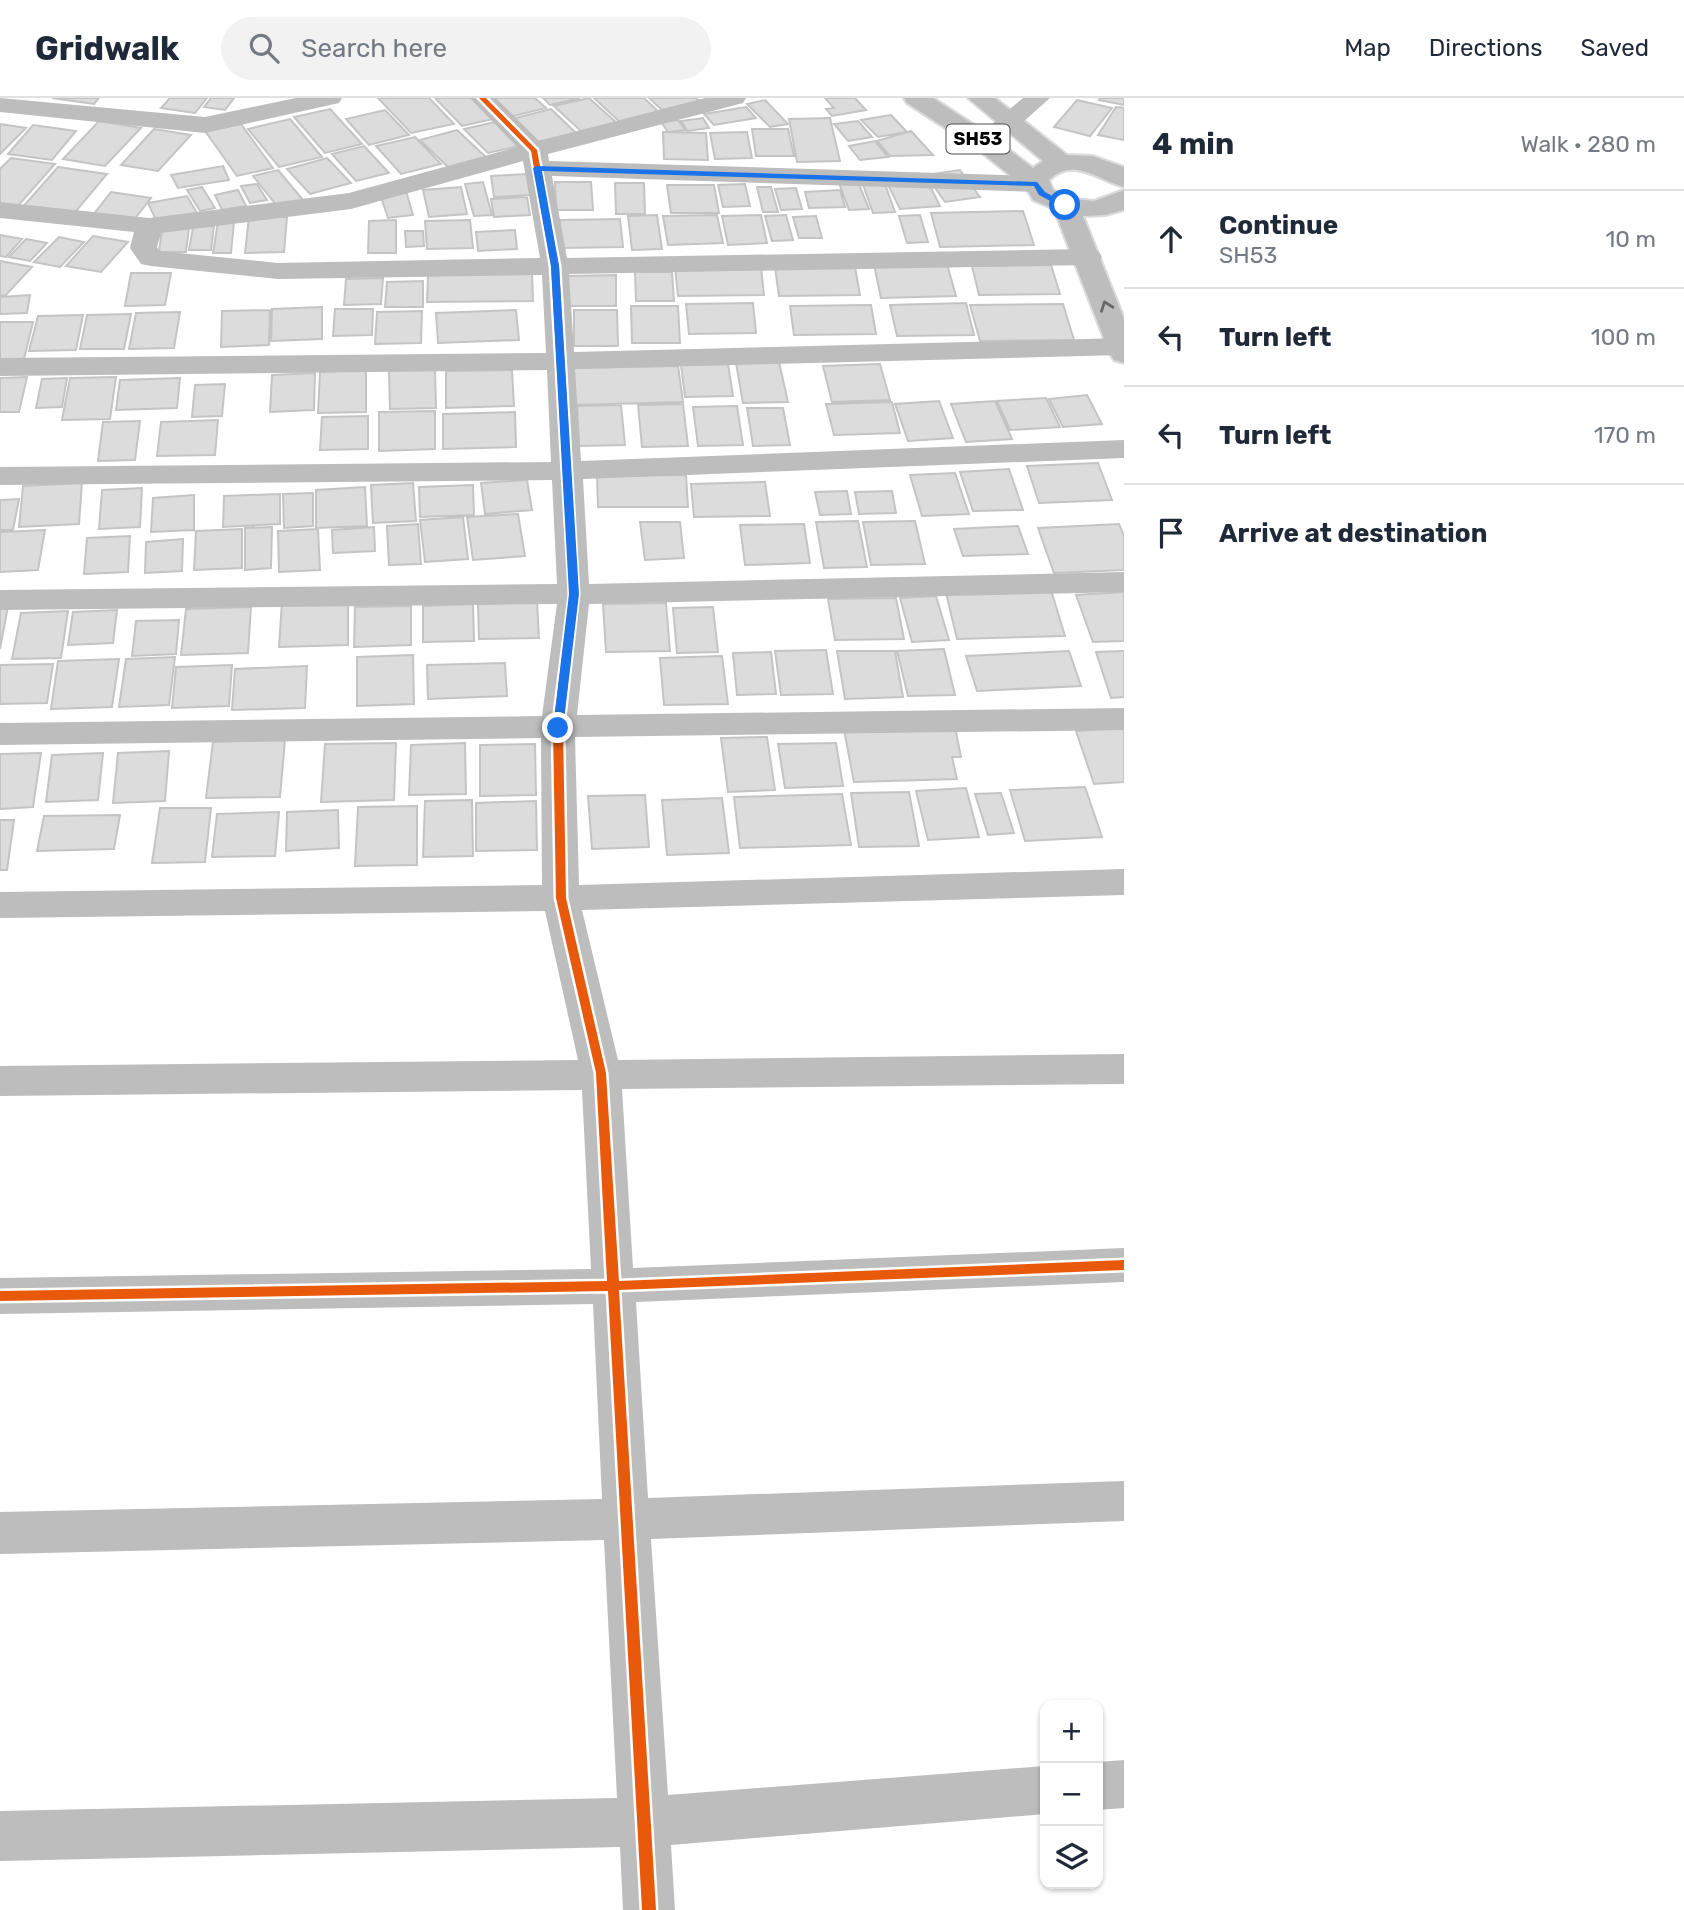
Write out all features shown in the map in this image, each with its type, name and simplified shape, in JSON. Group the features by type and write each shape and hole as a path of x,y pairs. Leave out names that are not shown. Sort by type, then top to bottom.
{"street":[{"path":"0,105 205,125 330,98"},
{"path":"482,98 536,159 555,266 574,594 558,728 561,898 601,1073 649,1910"},
{"path":"0,211 149,226 351,201 536,159 734,98"},
{"name":"SH53","path":"917,98 985,143 1037,184"},
{"name":"SH53","path":"980,98 1063,164"},
{"path":"985,143 1038,98"},
{"path":"536,159 1037,184"},
{"path":"1119,209 1065,205 1042,194 1036,179 1041,172 1063,164 1093,164 1107,168 1124,179"},
{"path":"0,367 561,361 1122,350 1088,257 1065,205"},
{"path":"149,226 143,248 151,258 278,271 1088,257"},
{"path":"0,476 567,471 1124,449"},
{"path":"0,600 574,594 1124,582"},
{"path":"0,733 1124,719"},
{"path":"0,905 561,898 1124,883"},
{"path":"0,1081 1124,1069"},
{"path":"0,1296 613,1286 1124,1265"},
{"path":"0,1533 627,1519 1124,1501"},
{"path":"1103,1786 1124,1784"},
{"path":"0,1836 644,1822 1040,1790"}],"building":[{"path":"52,98 99,98 94,104"},
{"path":"170,98 207,98 195,113 161,108"},
{"path":"211,98 234,98 225,110 204,107"},
{"path":"378,98 429,98 454,124 411,133"},
{"path":"435,98 478,98 498,118 462,126"},
{"path":"484,98 535,98 546,108 505,118"},
{"path":"543,98 580,98 550,105"},
{"path":"589,98 619,125 584,134 554,106"},
{"path":"594,98 644,98 663,116 624,126"},
{"path":"649,98 696,98 700,101 662,110"},
{"path":"825,98 855,98 866,110 832,116 826,109 834,108"},
{"path":"1124,98 1124,105 1099,100"},
{"path":"765,100 788,124 770,127 747,104"},
{"path":"1077,100 1112,108 1090,136 1054,127"},
{"path":"746,107 756,118 714,125 704,114"},
{"path":"1116,107 1124,108 1124,140 1098,135"},
{"path":"330,109 362,144 325,153 294,117"},
{"path":"551,109 576,133 532,143 508,120"},
{"path":"385,110 409,135 369,145 346,119"},
{"path":"891,115 907,132 878,137 861,120"},
{"path":"703,118 709,128 687,131 681,121"},
{"path":"830,118 840,161 797,162 789,119"},
{"path":"290,119 322,157 279,167 248,129"},
{"path":"678,120 685,130 668,132 661,122"},
{"path":"99,121 141,128 105,166 63,159"},
{"path":"499,121 523,145 488,153 464,129"},
{"path":"858,121 872,137 848,141 834,124"},
{"path":"0,124 26,128 0,154"},
{"path":"241,124 273,168 237,176 205,131"},
{"path":"33,125 76,131 52,160 8,154"},
{"path":"154,129 191,135 158,171 121,165"},
{"path":"752,129 788,129 794,156 756,156"},
{"path":"457,130 487,158 449,168 420,140"},
{"path":"911,131 933,155 890,156 877,141"},
{"path":"663,132 706,133 708,160 664,159"},
{"path":"747,132 752,158 715,159 710,133"},
{"path":"415,137 441,164 401,174 376,146"},
{"path":"875,141 888,157 860,160 849,146"},
{"path":"364,146 389,173 356,181 332,154"},
{"path":"11,158 55,164 16,208 0,205 0,169"},
{"path":"327,158 351,183 310,194 287,169"},
{"path":"223,166 229,180 178,188 171,175"},
{"path":"58,167 107,174 72,216 21,209"},
{"path":"278,170 303,200 277,206 253,176"},
{"path":"960,170 980,197 945,202 926,175"},
{"path":"528,174 532,195 494,197 491,176"},
{"path":"926,178 940,206 900,209 886,181"},
{"path":"884,181 895,212 873,213 862,182"},
{"path":"483,182 492,215 474,216 465,184"},
{"path":"555,182 591,182 593,210 556,210"},
{"path":"858,182 869,209 849,210 839,183"},
{"path":"615,183 644,183 645,214 616,214"},
{"path":"257,184 267,200 250,203 241,186"},
{"path":"745,184 750,206 723,207 718,185"},
{"path":"667,185 714,185 719,213 671,213"},
{"path":"202,187 215,208 200,211 187,190"},
{"path":"461,187 467,214 429,217 423,190"},
{"path":"757,187 771,187 778,212 763,212"},
{"path":"796,188 802,209 781,210 775,189"},
{"path":"238,190 246,206 222,210 215,195"},
{"path":"840,190 845,207 809,208 805,192"},
{"path":"406,191 413,215 388,218 380,194"},
{"path":"111,192 151,198 133,221 93,215"},
{"path":"187,196 197,213 156,220 148,203"},
{"path":"527,197 530,215 494,217 491,199"},
{"path":"1023,211 1034,245 940,247 931,213"},
{"path":"657,215 662,249 632,250 628,216"},
{"path":"717,215 723,243 668,245 663,216"},
{"path":"761,215 767,243 728,245 722,216"},
{"path":"786,215 793,240 772,241 765,216"},
{"path":"920,215 928,242 907,243 899,216"},
{"path":"816,216 822,238 799,238 793,217"},
{"path":"249,217 287,217 284,252 245,253"},
{"path":"620,219 623,247 562,248 560,220"},
{"path":"396,220 396,253 368,253 369,221"},
{"path":"470,220 473,248 427,249 425,221"},
{"path":"218,222 234,222 231,253 213,253"},
{"path":"214,226 211,250 189,250 193,227"},
{"path":"189,228 186,252 159,252 162,229"},
{"path":"515,230 517,249 478,251 476,232"},
{"path":"405,231 423,231 424,246 406,247"},
{"path":"0,235 22,239 6,257 0,256"},
{"path":"93,236 128,242 101,272 66,266"},
{"path":"59,237 84,242 60,267 34,262"},
{"path":"26,239 47,243 30,261 9,257"},
{"path":"0,261 32,267 5,296 0,295"},
{"path":"947,264 956,296 881,298 874,265"},
{"path":"1051,265 1060,294 979,295 972,266"},
{"path":"761,267 764,295 678,296 675,268"},
{"path":"855,267 860,295 779,296 775,268"},
{"path":"635,272 672,272 674,301 636,301"},
{"path":"131,273 171,273 165,305 125,306"},
{"path":"532,273 533,301 427,302 428,275"},
{"path":"616,275 616,306 568,306 568,276"},
{"path":"383,278 381,304 344,305 346,279"},
{"path":"423,281 423,307 385,307 387,282"},
{"path":"30,295 27,313 0,314 0,297"},
{"path":"753,303 756,333 689,334 686,304"},
{"path":"966,303 974,335 897,336 890,305"},
{"path":"1063,304 1074,340 980,341 970,305"},
{"path":"871,305 876,334 794,335 790,306"},
{"path":"631,306 678,306 680,343 632,343"},
{"path":"322,307 322,339 271,341 272,309"},
{"path":"335,309 373,309 372,335 333,336"},
{"path":"270,310 269,345 221,347 222,311"},
{"path":"516,310 519,340 438,343 436,313"},
{"path":"574,310 617,310 618,346 574,346"},
{"path":"422,311 421,343 375,344 377,312"},
{"path":"180,312 174,348 129,349 136,313"},
{"path":"131,314 124,349 80,349 87,315"},
{"path":"83,315 76,350 29,351 38,316"},
{"path":"0,322 33,322 24,359 0,359"},
{"path":"779,362 788,402 743,403 736,363"},
{"path":"728,364 733,396 685,397 681,365"},
{"path":"880,364 890,400 832,402 823,366"},
{"path":"678,366 683,402 574,405 571,368"},
{"path":"435,369 436,408 390,409 389,371"},
{"path":"366,370 366,412 318,413 320,372"},
{"path":"512,370 514,406 446,408 446,371"},
{"path":"315,373 314,410 270,412 272,375"},
{"path":"27,377 19,412 0,412 0,378"},
{"path":"116,377 110,419 62,420 70,378"},
{"path":"67,378 62,407 36,408 42,379"},
{"path":"180,378 177,408 116,410 120,380"},
{"path":"225,384 222,416 192,417 195,385"},
{"path":"1087,395 1102,424 1063,427 1049,399"},
{"path":"1046,398 1060,427 1010,430 997,401"},
{"path":"939,401 953,438 908,441 895,404"},
{"path":"995,401 1012,439 966,442 951,404"},
{"path":"892,402 900,433 834,435 826,404"},
{"path":"683,404 688,446 642,447 638,405"},
{"path":"621,405 625,445 579,446 577,406"},
{"path":"737,406 743,445 698,446 693,407"},
{"path":"747,408 783,408 790,445 753,446"},
{"path":"435,411 435,449 379,451 379,412"},
{"path":"515,412 516,447 443,449 443,414"},
{"path":"368,416 368,449 320,450 322,417"},
{"path":"218,420 215,455 157,456 161,422"},
{"path":"140,421 135,460 98,461 103,422"},
{"path":"1098,463 1112,500 1039,503 1027,466"},
{"path":"1009,469 1023,510 973,511 960,472"},
{"path":"955,473 969,514 922,516 910,475"},
{"path":"686,475 688,507 598,507 597,476"},
{"path":"527,480 532,510 485,514 481,483"},
{"path":"765,482 770,516 694,517 691,484"},
{"path":"82,483 79,524 19,527 23,486"},
{"path":"413,483 416,521 373,523 371,485"},
{"path":"473,485 474,515 420,517 419,487"},
{"path":"365,487 367,526 316,528 316,490"},
{"path":"142,488 140,527 99,529 102,490"},
{"path":"847,491 851,514 820,515 815,492"},
{"path":"892,491 896,513 859,514 855,492"},
{"path":"313,493 313,526 284,528 283,494"},
{"path":"280,494 280,524 223,527 224,496"},
{"path":"194,495 194,530 151,532 153,498"},
{"path":"19,499 13,530 0,530 0,500"},
{"path":"518,514 525,556 473,560 467,517"},
{"path":"463,517 468,559 425,562 420,520"},
{"path":"858,521 867,567 824,568 816,522"},
{"path":"915,521 925,564 871,565 863,522"},
{"path":"640,522 680,522 684,558 645,560"},
{"path":"418,524 421,564 389,565 387,526"},
{"path":"804,524 810,563 745,565 740,525"},
{"path":"1119,524 1124,536 1124,570 1054,573 1038,528"},
{"path":"1018,526 1028,554 963,556 954,529"},
{"path":"272,527 271,568 245,570 245,528"},
{"path":"374,527 375,551 333,553 332,530"},
{"path":"242,529 242,568 194,570 196,531"},
{"path":"318,529 320,570 279,572 278,531"},
{"path":"45,530 38,570 0,572 0,532"},
{"path":"130,536 128,572 84,574 87,538"},
{"path":"183,539 182,571 145,573 146,542"},
{"path":"1051,590 1065,636 957,639 946,593"},
{"path":"1124,592 1124,641 1093,642 1076,595"},
{"path":"936,596 949,640 912,642 900,598"},
{"path":"896,598 904,639 835,640 828,599"},
{"path":"348,600 348,645 279,647 282,602"},
{"path":"537,602 539,638 479,639 478,604"},
{"path":"666,603 670,651 606,652 603,604"},
{"path":"473,604 474,641 423,642 423,606"},
{"path":"0,606 8,606 0,649"},
{"path":"411,606 411,645 354,647 355,607"},
{"path":"251,607 248,653 181,655 186,609"},
{"path":"713,607 718,652 677,653 673,608"},
{"path":"117,610 113,643 68,645 73,612"},
{"path":"68,611 61,658 12,659 21,613"},
{"path":"179,620 176,654 132,656 136,621"},
{"path":"944,649 955,695 908,696 897,651"},
{"path":"826,650 833,694 781,695 775,651"},
{"path":"837,651 895,651 903,697 845,699"},
{"path":"1069,651 1081,686 977,691 966,656"},
{"path":"1124,651 1124,697 1111,698 1096,652"},
{"path":"771,652 776,694 737,695 733,653"},
{"path":"413,655 414,704 357,706 357,657"},
{"path":"722,656 728,704 664,705 660,658"},
{"path":"175,657 169,705 119,707 126,659"},
{"path":"119,659 112,707 51,709 58,661"},
{"path":"505,663 507,696 428,699 427,665"},
{"path":"53,664 47,703 0,704 0,665"},
{"path":"232,665 229,706 172,708 176,667"},
{"path":"307,666 305,708 232,710 235,669"},
{"path":"955,727 961,757 952,757 957,779 854,782 844,730"},
{"path":"1124,728 1124,782 1094,784 1076,731"},
{"path":"767,737 775,790 728,792 721,738"},
{"path":"285,740 280,797 206,798 213,742"},
{"path":"396,743 394,800 321,802 325,744"},
{"path":"465,743 466,794 409,795 411,745"},
{"path":"836,743 843,786 785,788 778,744"},
{"path":"535,744 536,795 480,796 480,745"},
{"path":"169,751 165,801 113,803 118,753"},
{"path":"41,753 33,807 0,809 0,754"},
{"path":"103,753 98,800 46,802 52,755"},
{"path":"1085,787 1102,837 1025,841 1010,790"},
{"path":"966,788 979,837 928,840 916,791"},
{"path":"909,792 919,846 859,847 851,793"},
{"path":"1001,793 1014,833 988,835 975,794"},
{"path":"842,794 851,845 740,848 734,797"},
{"path":"645,795 649,847 592,849 588,796"},
{"path":"722,798 729,853 667,855 662,800"},
{"path":"472,800 473,856 423,857 425,801"},
{"path":"536,801 537,850 476,851 476,803"},
{"path":"417,806 417,865 355,866 358,807"},
{"path":"160,808 211,808 205,862 152,863"},
{"path":"338,810 339,848 286,851 287,812"},
{"path":"279,812 275,856 212,857 217,814"},
{"path":"120,815 114,849 37,851 44,816"},
{"path":"0,820 14,820 7,870 0,870"}],"cycle path":[{"path":"482,98 534,150 555,266 574,594 558,728 561,898 601,1073 649,1910"},
{"path":"0,1296 613,1286 1124,1265"}],"route":[{"path":"558,728 574,594 555,266 537,168 1037,184 1042,194 1065,205"}]}
